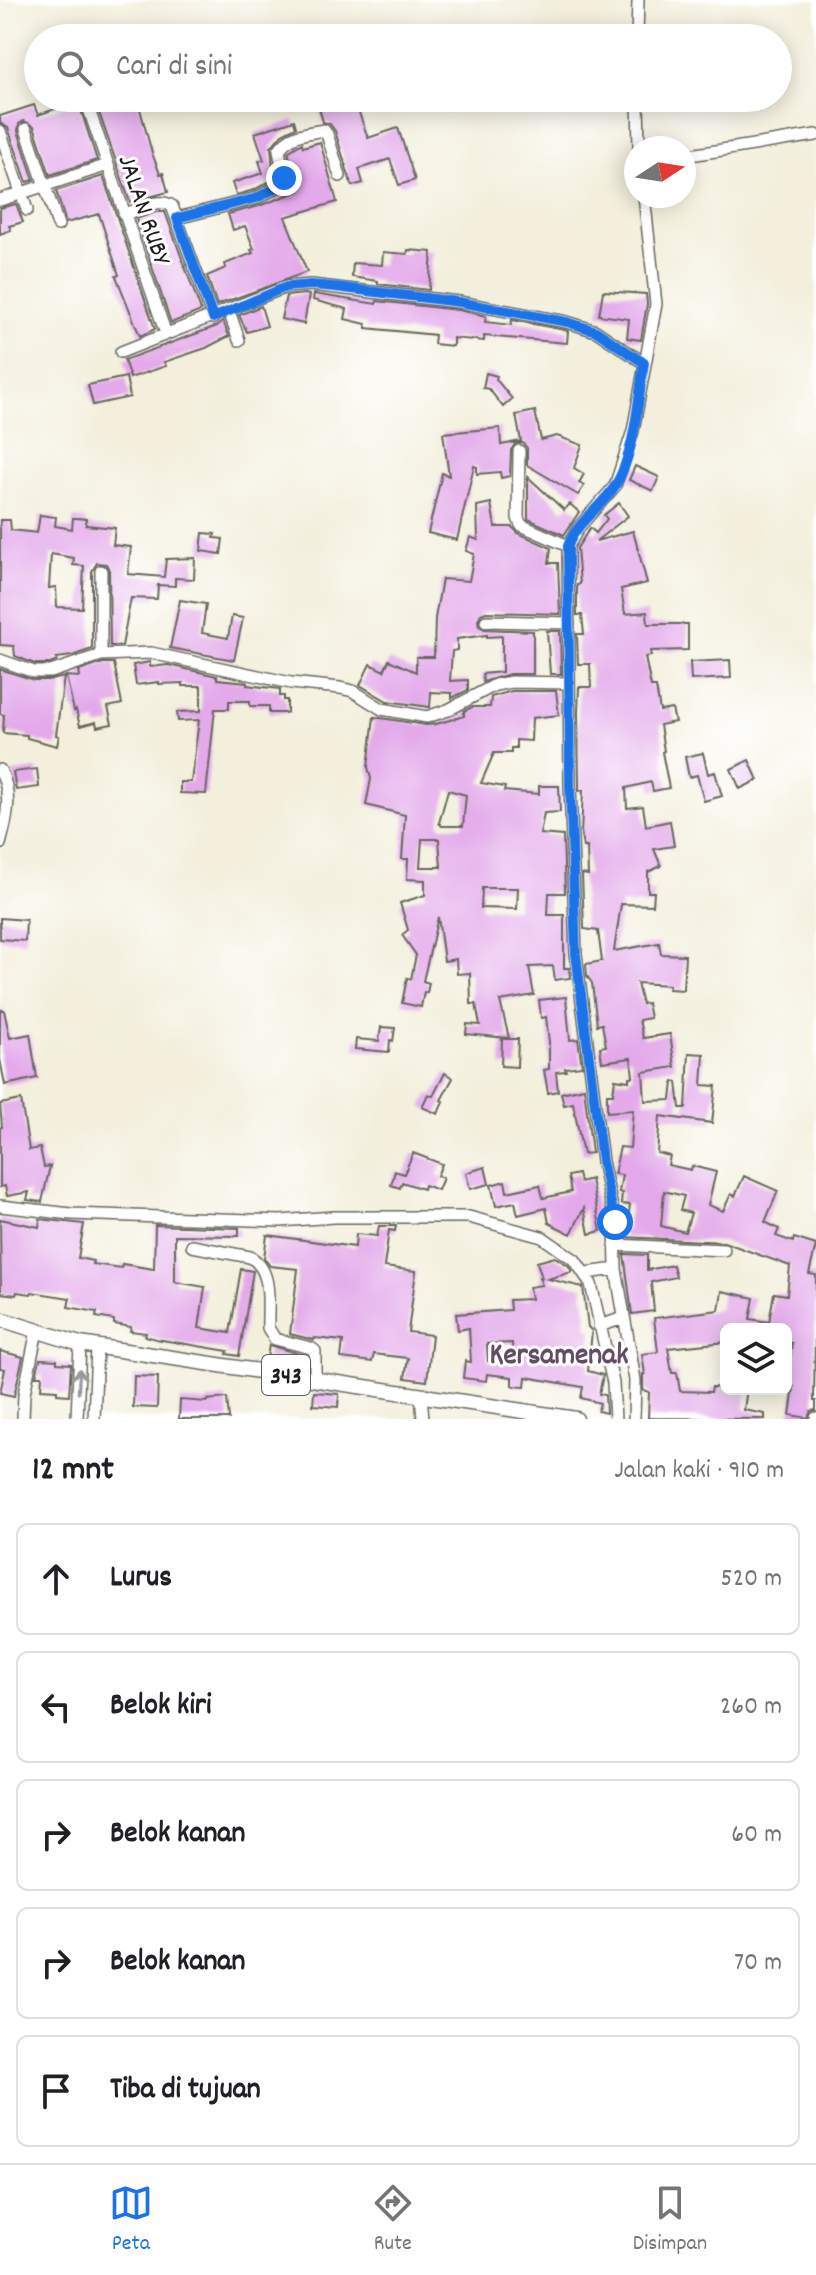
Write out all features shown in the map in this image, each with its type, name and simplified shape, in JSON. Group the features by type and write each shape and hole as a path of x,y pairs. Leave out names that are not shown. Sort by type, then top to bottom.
{"main road":[{"name":"343","path":"0,1319 97,1347 576,1419"}],"street":[{"path":"637,24 638,0"},
{"name":"JALAN RUBY","path":"90,112 166,334"},
{"path":"638,112 639,136"},
{"path":"26,129 58,225"},
{"path":"177,218 257,198 281,185 284,178 279,150 295,136 324,130 340,176"},
{"path":"0,131 27,210"},
{"path":"696,154 816,135"},
{"path":"0,200 108,165"},
{"path":"124,215 165,202 172,206 213,318"},
{"path":"634,1419 635,1380 616,1269 615,1222 602,1161 576,954 568,546 579,527 615,486 633,431 656,304 645,208"},
{"path":"121,352 286,287 311,285 459,302 553,319 596,331 644,363"},
{"path":"229,311 239,340"},
{"path":"519,451 518,518 521,525 568,546"},
{"path":"101,571 101,655"},
{"path":"486,621 569,623"},
{"path":"0,660 34,672 51,672 101,655 168,655 266,678 353,691 382,709 419,717 448,710 495,685 511,682 569,683"},
{"path":"0,770 7,788 8,803 0,844"},
{"path":"0,1206 71,1214 280,1221 333,1217 469,1217 542,1237 575,1260 586,1273 593,1290 613,1383 615,1419"},
{"path":"615,1245 724,1250"},
{"path":"192,1246 257,1261 266,1276 270,1335 315,1351 315,1380"},
{"path":"586,1273 616,1269"},
{"path":"599,1326 624,1318"},
{"path":"23,1419 24,1394 37,1330"},
{"path":"77,1419 80,1344"},
{"path":"94,1419 97,1347"},
{"path":"421,1395 423,1419"}],"building":[{"path":"24,108 24,112 37,112 38,115 82,112 97,160 50,175 34,126 24,121 19,124 18,131 34,180 27,182 8,128 0,123 0,116"},
{"path":"99,112 141,112 152,153 160,174 163,173 168,192 130,202"},
{"path":"320,112 359,112 368,138 398,128 415,180 399,185 390,159 359,169 363,183 352,186 335,131 330,124 323,122"},
{"path":"294,120 296,127 282,134 271,147 274,179 236,195 232,183 263,173 259,161 264,160 255,133"},
{"path":"320,142 337,202 285,217 307,272 217,305 207,276 226,268 225,264 253,253 251,250 254,249 245,226 233,230 228,214 299,191 288,152 302,143 303,147"},
{"path":"103,176 155,329 140,336 116,276 119,275 99,214 66,223 56,191"},
{"path":"16,204 23,222 9,226 11,230 0,234 0,208"},
{"path":"165,212 201,311 171,323 136,219"},
{"path":"408,250 432,252 429,290 378,284 378,281 352,277 353,263 382,265 383,252 407,254"},
{"path":"603,291 646,294 641,340 627,338 629,319 599,315"},
{"path":"314,294 376,304 377,301 458,310 486,316 485,322 511,325 512,320 565,330 568,331 567,343 484,336 484,341 453,338 453,346 434,344 435,335 366,328 366,324 345,319 347,309 313,300"},
{"path":"309,295 304,324 281,319 286,296"},
{"path":"261,306 267,326 247,332 239,315"},
{"path":"223,321 229,336 206,348 164,362 166,366 130,378 124,360 217,326"},
{"path":"486,373 497,376 496,379 512,399 503,407 489,389 483,388"},
{"path":"126,377 130,397 93,405 88,385"},
{"path":"535,411 541,440 557,436 582,445 574,468 584,474 579,483 584,486 578,495 527,465 527,448 523,443 516,443 511,450 510,476 501,478 500,472 477,474 477,467 474,466 457,540 428,533 442,473 449,476 443,433 500,428 501,445 521,441 516,415"},
{"path":"635,466 659,477 653,491 629,480"},
{"path":"528,477 564,510 570,504 579,512 564,535 528,519"},
{"path":"491,503 495,527 512,527 518,533 551,548 549,563 558,563 560,614 486,612 478,620 479,626 485,629 533,631 533,674 509,674 483,682 482,674 502,672 502,636 487,635 457,639 457,650 452,651 450,681 468,680 468,690 452,698 452,693 431,692 430,707 387,701 360,685 370,664 384,671 389,660 416,672 416,657 434,657 435,618 442,579 469,581 474,554 466,551 470,537 478,540 477,506"},
{"path":"619,503 628,516 596,541 633,531 647,583 621,589 625,614 647,612 648,624 688,624 688,650 650,651 651,656 645,657 651,687 656,687 660,711 672,709 675,722 660,725 669,788 653,791 651,782 626,788 627,808 643,806 646,826 670,821 674,846 654,849 661,866 648,872 648,892 654,892 653,905 621,904 614,951 659,943 661,954 685,955 683,990 669,989 669,985 637,983 642,1004 647,1003 650,1018 639,1020 643,1038 670,1034 675,1067 643,1072 645,1101 671,1100 673,1082 677,1082 680,1108 686,1108 689,1053 704,1054 702,1085 716,1086 712,1123 660,1116 657,1153 670,1156 668,1165 691,1170 692,1166 716,1172 708,1205 723,1211 731,1194 735,1196 744,1176 778,1191 765,1222 779,1229 776,1236 816,1245 809,1274 816,1275 816,1410 811,1411 808,1418 790,1415 794,1387 792,1323 720,1323 720,1343 668,1348 672,1373 677,1373 680,1391 711,1392 712,1387 720,1387 720,1395 746,1395 744,1410 765,1414 765,1419 648,1418 649,1392 643,1390 645,1374 642,1354 658,1352 654,1318 719,1310 722,1291 754,1298 750,1319 769,1322 774,1293 787,1295 790,1266 724,1242 624,1237 624,1230 629,1226 630,1205 621,1204 622,1193 619,1192 622,1175 614,1174 620,1147 630,1148 633,1110 607,1112 607,1094 613,1094 615,1079 629,1081 629,1077 633,1077 631,1058 602,1062 600,1047 606,1046 602,1024 597,1025 592,983 587,976 586,964 602,961 598,931 584,929 582,874 588,875 587,847 583,847 581,835 583,790 579,791 579,687 591,687 590,664 578,664 577,634 584,634 582,615 577,615 577,585 580,584 577,548 590,528 596,533 607,519 604,515","holes":["664,1191 684,1196 680,1210 691,1213 685,1232 661,1226"]},
{"path":"40,515 56,517 55,526 72,529 73,518 86,519 86,525 115,528 113,545 131,547 128,574 164,577 166,559 195,558 194,579 175,578 175,586 158,585 157,599 131,598 122,646 110,646 109,570 106,564 97,563 92,571 92,649 56,658 57,661 50,664 35,664 15,656 14,646 0,645 0,520 10,520 11,530 37,533","holes":["51,554 74,558 73,565 84,566 82,608 57,607 56,587 49,588"]},
{"path":"203,533 215,534 214,538 223,539 221,554 201,551"},
{"path":"180,600 206,604 202,633 228,638 232,616 243,618 234,660 170,648"},
{"path":"547,631 560,631 561,674 550,674"},
{"path":"730,660 731,678 691,680 690,662"},
{"path":"150,662 150,667 168,665 217,676 217,679 280,689 280,696 287,700 287,713 269,713 269,706 250,706 250,701 229,701 229,709 215,709 206,794 180,793 180,782 191,782 199,720 178,721 177,712 201,711 201,686 159,682 136,685 133,665"},
{"path":"103,663 114,663 122,704 108,707 112,724 97,727 96,722 80,726 66,676 80,677 79,671"},
{"path":"0,669 34,680 64,677 57,746 27,738 27,735 3,733"},
{"path":"512,691 556,691 559,715 532,718 531,741 516,740 516,748 511,748 511,753 494,753 481,783 505,787 504,791 539,794 539,786 559,786 560,812 544,813 540,834 563,836 565,893 549,893 548,915 564,915 564,968 569,968 570,978 555,980 553,966 529,967 534,995 500,1001 509,1038 466,1034 467,1024 480,1025 476,1004 471,1004 470,973 457,974 456,959 444,961 438,917 423,981 429,983 427,993 424,992 421,1007 402,1003 416,955 402,935 408,930 400,903 425,895 425,880 407,879 408,859 402,859 405,815 366,805 371,779 368,767 374,717 436,724 464,716 464,711 472,707 490,707 491,697","holes":["448,790 466,795 463,826 442,826 439,823","422,839 439,839 441,867 420,867","482,888 518,888 517,909 481,908"]},
{"path":"703,753 708,774 715,772 722,796 704,801 697,775 689,777 685,757"},
{"path":"749,760 758,780 740,789 731,769"},
{"path":"37,769 39,787 16,790 13,772"},
{"path":"0,918 26,920 25,941 0,939"},
{"path":"566,997 570,1040 578,1039 582,1066 556,1072 558,1091 548,1093 544,1070 549,1069 549,1042 546,1017 541,1018 539,1000"},
{"path":"0,1010 4,1010 10,1038 30,1034 37,1078 5,1085 0,1059"},
{"path":"381,1027 395,1028 389,1052 355,1049 356,1039 379,1041"},
{"path":"502,1039 518,1039 517,1067 501,1066"},
{"path":"445,1073 453,1078 441,1100 438,1114 422,1107 428,1094 433,1096"},
{"path":"584,1088 592,1153 583,1154 573,1103 564,1105 561,1093"},
{"path":"21,1100 29,1150 40,1148 44,1167 50,1166 42,1202 27,1200 29,1192 7,1196 5,1186 0,1187 0,1104"},
{"path":"413,1153 442,1164 437,1176 443,1178 438,1190 402,1182 400,1188 391,1185 395,1171 404,1174"},
{"path":"485,1167 489,1184 470,1189 466,1173"},
{"path":"578,1174 580,1182 591,1179 601,1231 589,1234 584,1208 571,1234 549,1223 546,1208 518,1215 515,1202 496,1206 491,1185 505,1181 507,1192 540,1185 543,1198 571,1192 568,1176"},
{"path":"0,1219 39,1227 40,1219 84,1224 78,1258 93,1261 92,1264 121,1268 122,1264 154,1269 155,1225 239,1228 239,1236 175,1235 175,1282 205,1287 199,1328 230,1333 241,1269 253,1271 239,1356 227,1354 228,1351 156,1339 145,1336 146,1333 130,1331 131,1327 114,1324 114,1320 96,1317 97,1312 68,1307 70,1298 32,1292 17,1292 16,1295 1,1293"},
{"path":"379,1226 396,1226 395,1231 389,1230 384,1267 416,1271 408,1332 432,1335 427,1381 405,1378 408,1358 374,1354 372,1362 341,1358 343,1341 314,1340 290,1334 298,1269 270,1266 264,1258 267,1235 355,1247 356,1234 377,1236"},
{"path":"624,1254 647,1255 647,1270 673,1265 676,1277 651,1282 654,1311 632,1314"},
{"path":"555,1257 569,1266 572,1272 548,1279 583,1287 588,1327 592,1331 588,1371 603,1375 599,1394 605,1395 606,1413 598,1411 600,1403 581,1398 583,1387 526,1377 525,1387 512,1386 512,1377 487,1374 486,1381 463,1378 465,1361 471,1362 469,1328 458,1330 456,1314 510,1310 509,1300 531,1299 529,1287 542,1285 537,1262","holes":["512,1343 513,1364 488,1361 487,1344"]},
{"path":"269,1345 306,1356 306,1363 267,1358"},
{"path":"0,1351 23,1357 14,1396 0,1393 5,1369 0,1368"},
{"path":"40,1359 71,1364 69,1395 41,1389 42,1376 36,1376"},
{"path":"134,1376 158,1377 157,1408 133,1407"},
{"path":"314,1392 339,1394 338,1407 313,1405"},
{"path":"227,1398 229,1419 179,1419 180,1400 207,1402"}],"district":[{"name":"Kersamenak","path":"559,1353"}],"route":[{"path":"284,178 281,185 257,198 177,218 213,318 286,287 335,287 459,302 567,322 596,331 644,363 633,431 622,471 615,486 579,527 568,546 570,784 576,954 602,1161 615,1222"}]}
